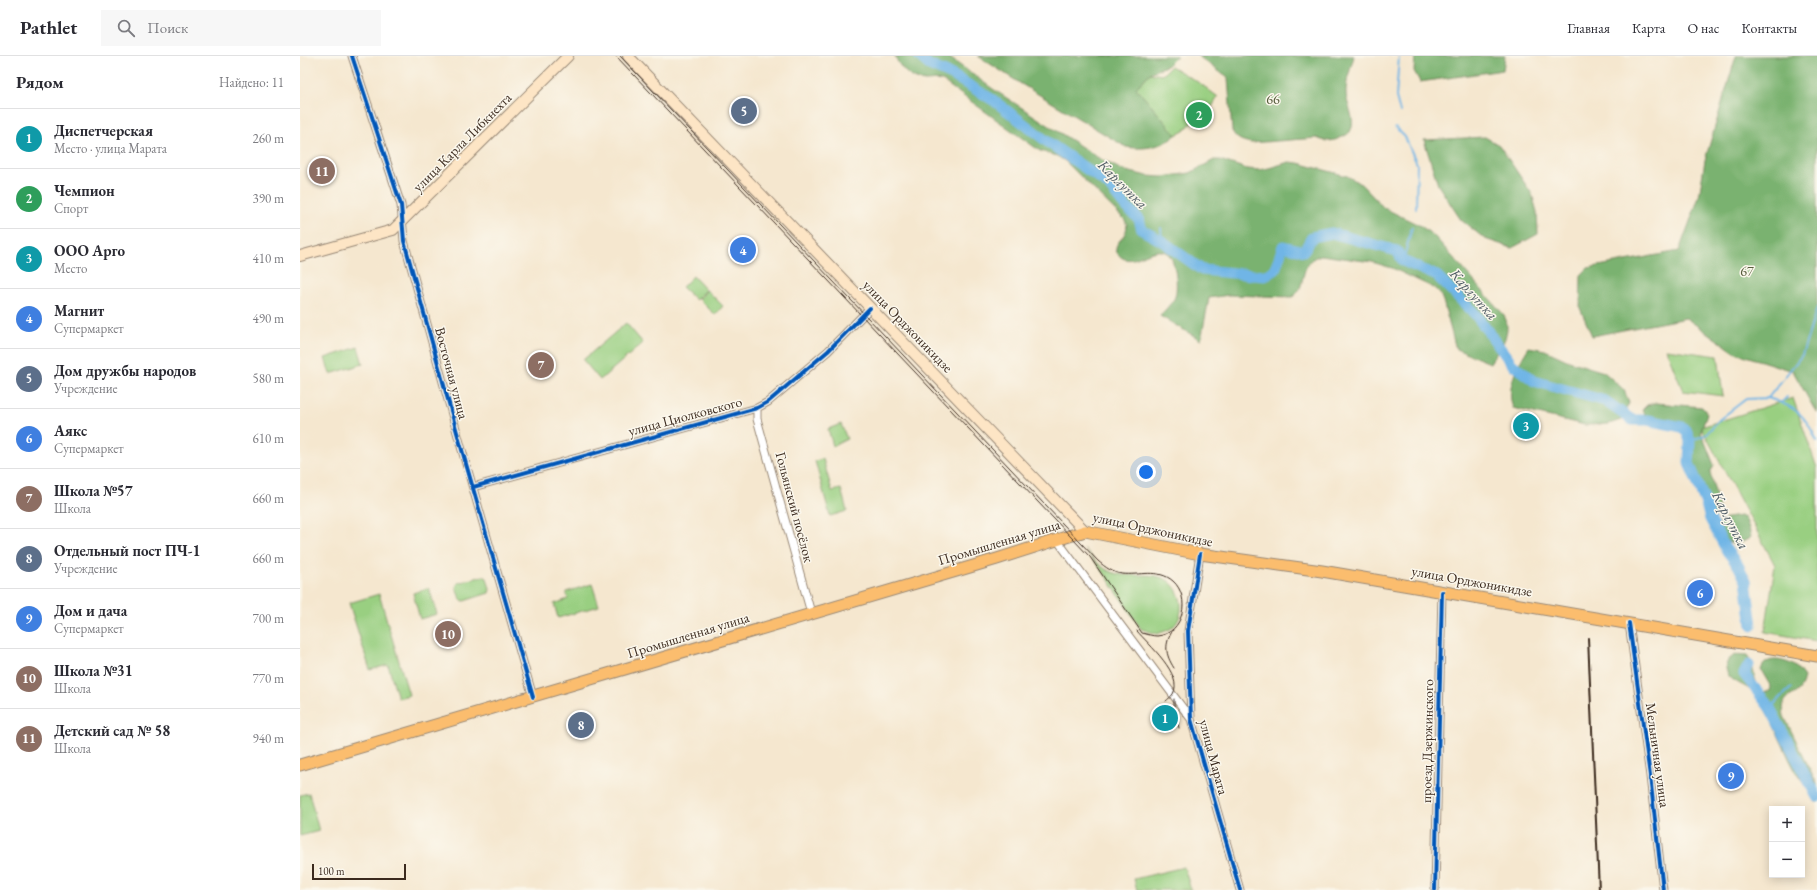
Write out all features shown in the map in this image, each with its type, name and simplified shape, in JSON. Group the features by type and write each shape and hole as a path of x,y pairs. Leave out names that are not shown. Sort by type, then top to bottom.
{"main road":[{"name":"улица Карла Либкнехта","path":"300,256 393,230 568,56"},
{"name":"улица Орджоникидзе","path":"628,56 1085,531 1200,554 1322,571 1817,656"},
{"name":"Промышленная улица","path":"300,765 533,697 1085,531"}],"street":[{"name":"Восточная улица","path":"352,56 401,205 404,241 533,697"},
{"name":"улица Циолковского","path":"473,487 757,408 768,402 828,351 870,308"},
{"name":"Гольянский посёлок","path":"757,408 757,419 811,613"},
{"path":"1057,540 1191,719"},
{"name":"улица Марата","path":"1200,554 1188,631 1191,719 1240,890"},
{"name":"проезд Дзержинского","path":"1435,890 1442,592"},
{"name":"Мельничная улица","path":"1629,623 1650,776 1663,890"}],"green space":[{"path":"895,56 947,56 993,89 1097,157 1122,170 1147,176 1163,177 1190,173 1214,160 1220,160 1247,169 1259,170 1289,162 1298,163 1347,176 1360,183 1384,208 1421,226 1435,237 1504,315 1507,329 1504,340 1490,363 1456,349 1443,301 1440,294 1434,288 1392,268 1372,262 1321,255 1313,258 1308,263 1300,288 1292,297 1229,295 1209,298 1201,340 1160,316 1176,295 1176,275 1173,261 1167,253 1155,251 1135,259 1129,260 1123,258 1118,254 1116,246 1126,231 1127,226 1125,220 1065,161 1057,156 1040,151 944,82 937,80 925,81 911,76 903,69"},
{"path":"978,56 1177,56 1168,65 1150,73 1136,88 1176,135 1159,145 1152,147 1126,147"},
{"name":"66","path":"1198,56 1354,56 1346,88 1352,118 1351,130 1347,134 1331,141 1325,141 1317,138 1251,143 1240,140 1232,131 1228,78"},
{"path":"1415,56 1505,56 1503,70 1420,82 1414,71"},
{"name":"67","path":"1736,56 1817,56 1817,414 1793,371 1736,353 1686,318 1592,336 1580,308 1581,275 1588,268 1679,251 1699,197 1705,160"},
{"path":"1171,66 1201,84 1218,97 1202,123 1194,120 1184,131 1176,135 1136,88 1150,73 1162,75"},
{"path":"1485,137 1499,145 1532,194 1537,212 1538,234 1512,248 1485,239 1461,220 1438,185 1424,140"},
{"path":"693,276 706,290 696,300 682,287"},
{"path":"707,290 723,306 715,315 699,299"},
{"path":"626,323 643,343 600,380 583,360"},
{"path":"358,347 363,364 330,374 325,358"},
{"path":"1529,347 1545,350 1569,361 1604,372 1624,390 1629,403 1621,420 1609,424 1585,425 1513,408 1511,392 1514,376"},
{"path":"1666,349 1718,356 1723,396 1683,391"},
{"path":"1793,398 1817,468 1817,641 1765,632 1775,565 1701,427"},
{"path":"1656,403 1702,407 1707,413 1701,432 1714,465 1710,473 1719,507 1715,518 1711,514 1693,462 1691,435 1684,424 1645,415 1642,410 1647,405"},
{"path":"841,424 847,439 833,446 828,429"},
{"path":"823,459 832,491 841,489 847,511 830,516 815,461"},
{"path":"1740,516 1745,518 1751,537 1739,543 1730,542 1723,535 1720,523 1727,518"},
{"path":"1084,548 1105,569 1116,574 1156,576 1169,582 1178,593 1180,600 1181,607 1178,621 1173,627 1157,634 1141,629 1104,573"},
{"path":"483,576 487,578 490,589 489,593 464,601 460,599 456,587 458,583"},
{"path":"592,584 599,606 558,618 554,604 568,599 566,592"},
{"path":"429,588 437,614 420,619 413,593"},
{"path":"379,594 409,695 398,698 388,665 370,670 349,603"},
{"path":"1735,655 1747,656 1750,660 1757,684 1762,692 1770,691 1771,687 1761,670 1766,662 1774,660 1784,661 1798,669 1804,677 1802,685 1795,694 1784,702 1783,708 1784,716 1817,784 1817,803 1795,770 1766,710 1760,701 1753,692 1731,678 1727,672 1726,664 1730,658"},
{"path":"309,793 319,831 300,836 300,795"},
{"path":"1184,867 1191,890 1137,890 1134,879"}],"waterway":[{"name":"Карлутка","path":"919,56 929,65 952,75 993,100 1049,143 1095,175 1109,186 1125,206 1139,219 1142,230 1162,241 1202,270 1264,276 1275,270 1283,246 1304,251 1312,237 1332,233 1397,251 1403,261 1437,276 1475,314 1512,364 1534,381 1605,401 1632,420 1648,420 1682,427 1687,432 1690,441 1689,463 1706,504 1710,519 1727,551 1738,565 1746,581 1752,626"},
{"path":"1399,56 1396,97 1400,112"},
{"path":"1395,127 1405,137 1417,164 1416,209"},
{"path":"1403,261 1412,227"},
{"path":"1161,228 1162,241"},
{"path":"1690,441 1705,435 1720,419 1746,399 1768,398 1802,355 1817,308"},
{"path":"1782,402 1787,397"},
{"path":"1768,398 1793,408 1804,418 1817,441"},
{"name":"Карлутка","path":"1749,665 1744,674 1770,708 1817,797"},
{"path":"1770,708 1791,688"}],"tram line":[{"path":"616,56 1090,557 1142,633 1157,636 1166,634 1173,629 1179,622 1183,605 1179,588 1173,581 1167,577 1155,574 1128,574 1115,572 1098,561 620,56"},
{"path":"1173,630 1168,640 1167,654 1174,668"},
{"path":"1137,631 1163,660 1174,678 1175,686 1173,694 1166,701"},
{"path":"1174,699 1174,708 1179,728"}],"railway":[{"path":"1588,638 1599,890"}],"cycle path":[{"path":"352,56 401,205 404,241 533,697"},
{"path":"473,487 757,408 768,402 828,351 870,308"},
{"path":"1200,554 1188,631 1191,719 1240,890"},
{"path":"1435,890 1442,592"},
{"path":"1629,623 1650,776 1663,890"}],"place":[{"name":"Дом дружбы народов","path":"744,111"},
{"name":"Чемпион","path":"1199,115"},
{"name":"Детский сад № 58","path":"322,171"},
{"name":"Магнит","path":"743,250"},
{"name":"Школа №57","path":"541,365"},
{"name":"ООО Арго","path":"1526,426"},
{"name":"Аякс","path":"1700,593"},
{"name":"Школа №31","path":"448,634"},
{"name":"Диспетчерская","path":"1165,718"},
{"name":"Отдельный пост ПЧ-1","path":"581,725"},
{"name":"Дом и дача","path":"1731,776"}]}
